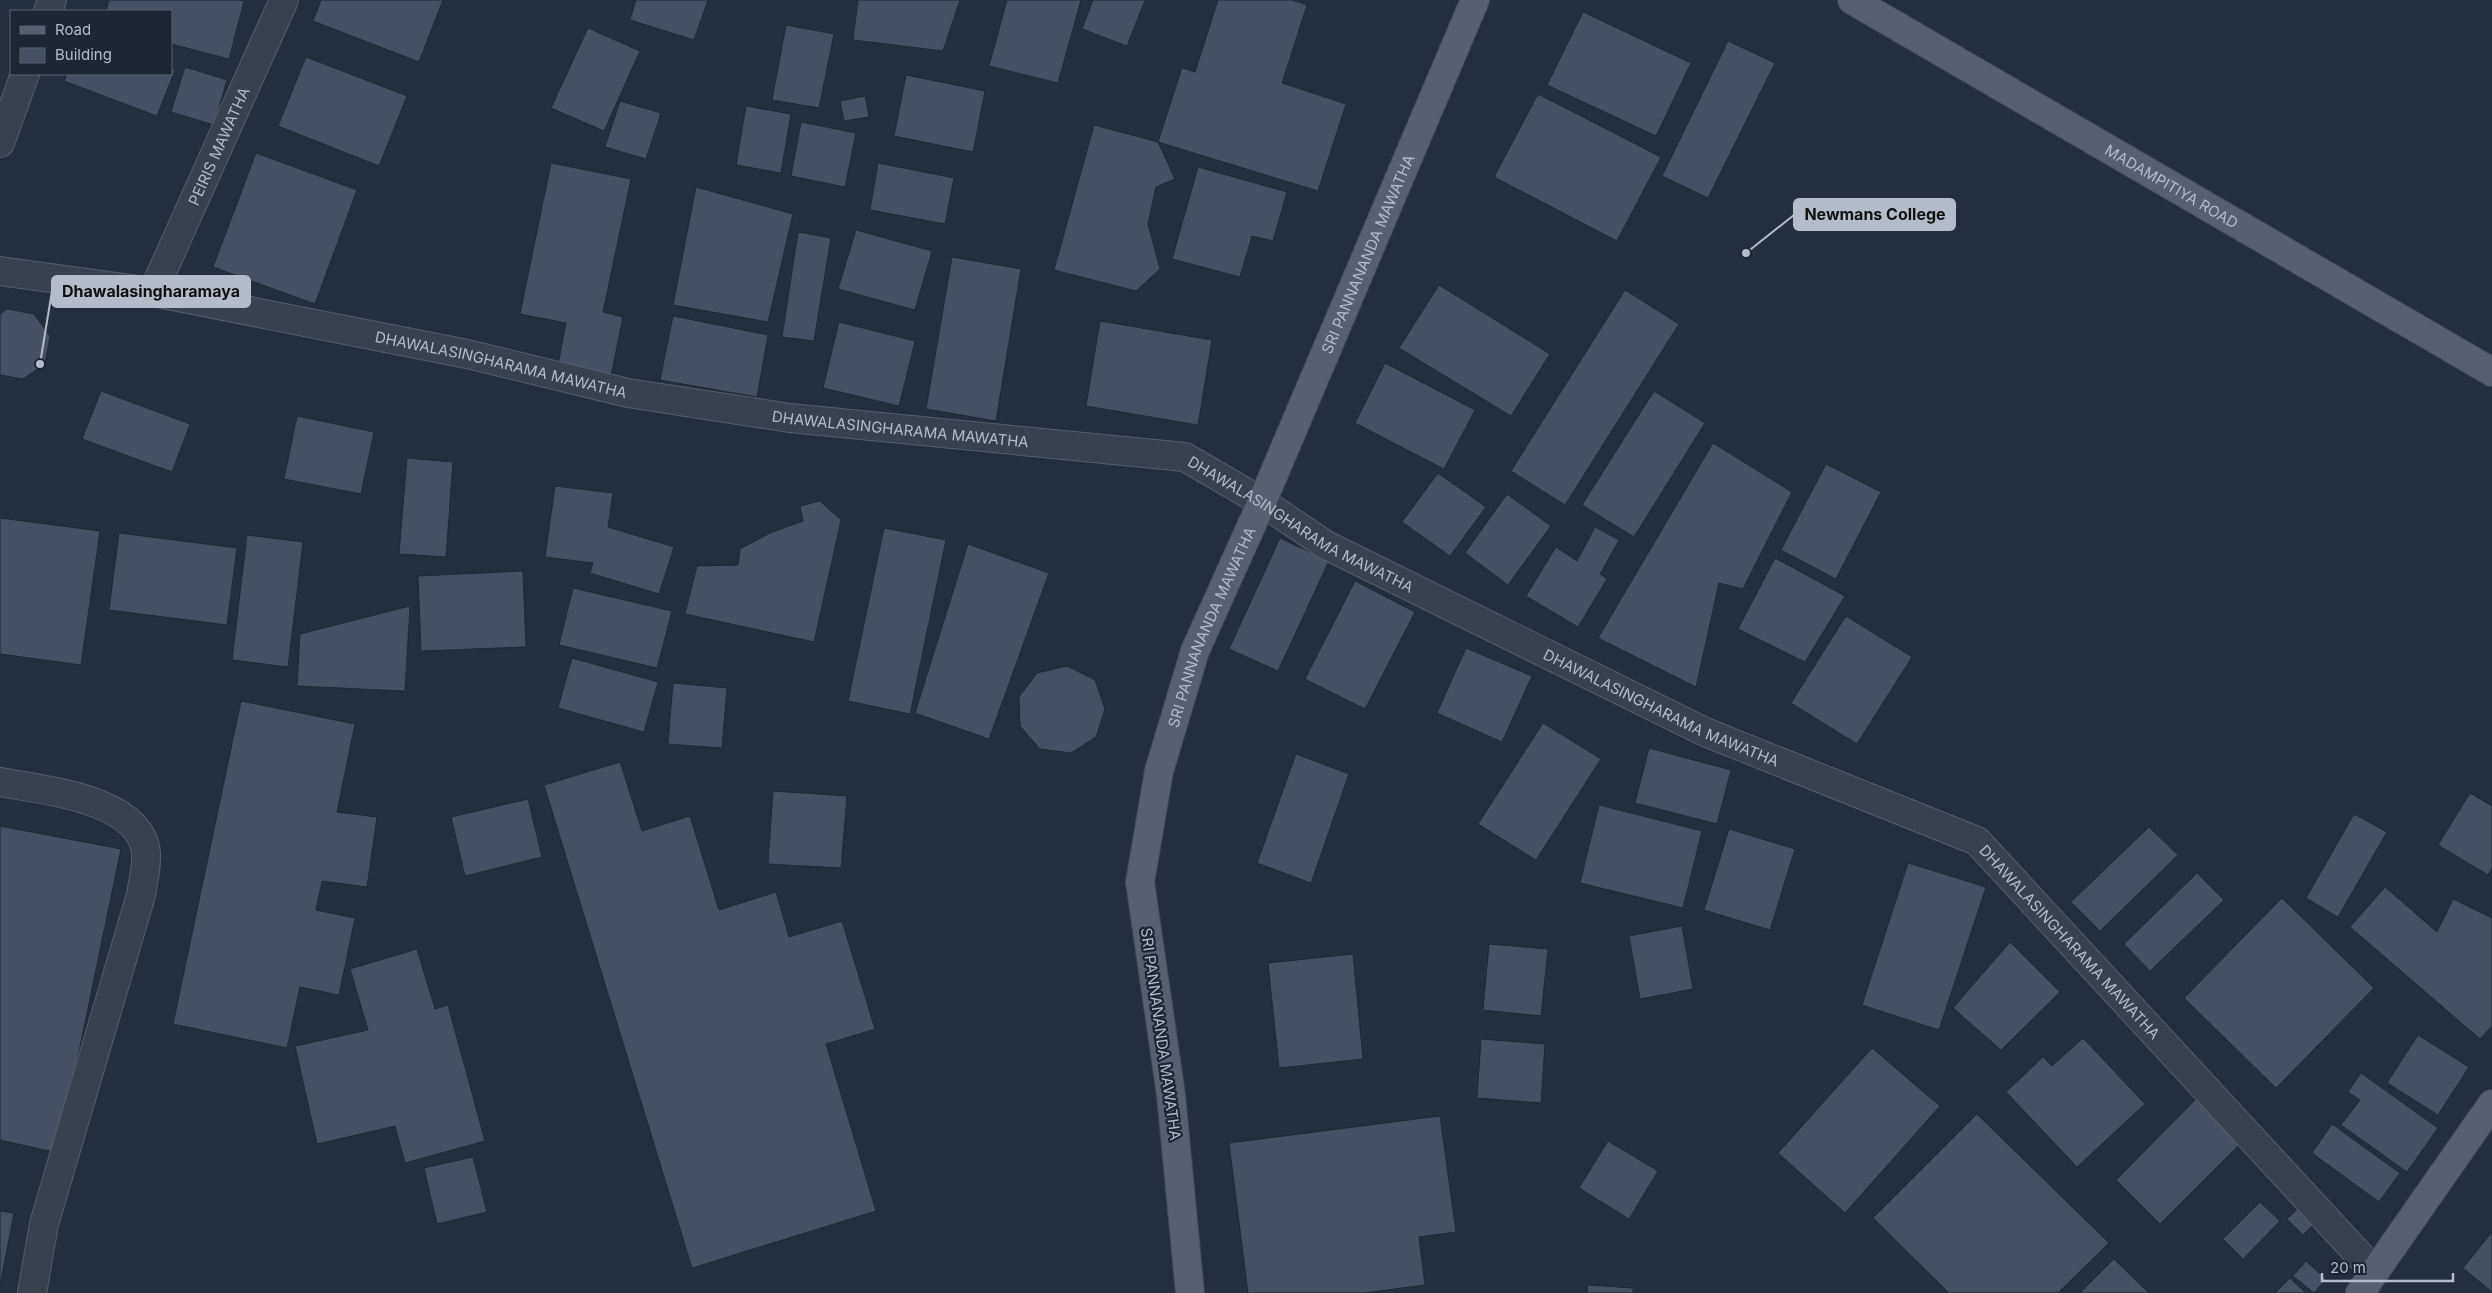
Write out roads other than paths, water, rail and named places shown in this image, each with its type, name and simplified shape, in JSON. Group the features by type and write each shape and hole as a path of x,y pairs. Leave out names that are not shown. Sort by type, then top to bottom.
{"main road":[{"name":"SRI PANNANANDA MAWATHA","path":"1190,1293 1171,1095 1140,882 1159,771 1195,651 1262,502 1475,0"},
{"name":"MADAMPITIYA ROAD","path":"1852,0 2492,372"},
{"path":"2367,1283 2492,1104"}],"street":[{"name":"PEIRIS MAWATHA","path":"153,292 284,0"},
{"path":"0,142 25,75"},
{"name":"DHAWALASINGHARAMA MAWATHA","path":"0,271 153,292 467,354 628,393 790,418 1185,457 1262,502 1326,545 1706,732 1977,841 2367,1283"},
{"path":"0,782 85,800 121,813 137,830 146,852 141,895 44,1224 32,1293"}],"place":[{"name":"Newmans College","path":"1746,253"},
{"name":"Dhawalasingharamaya","path":"40,364"}]}
